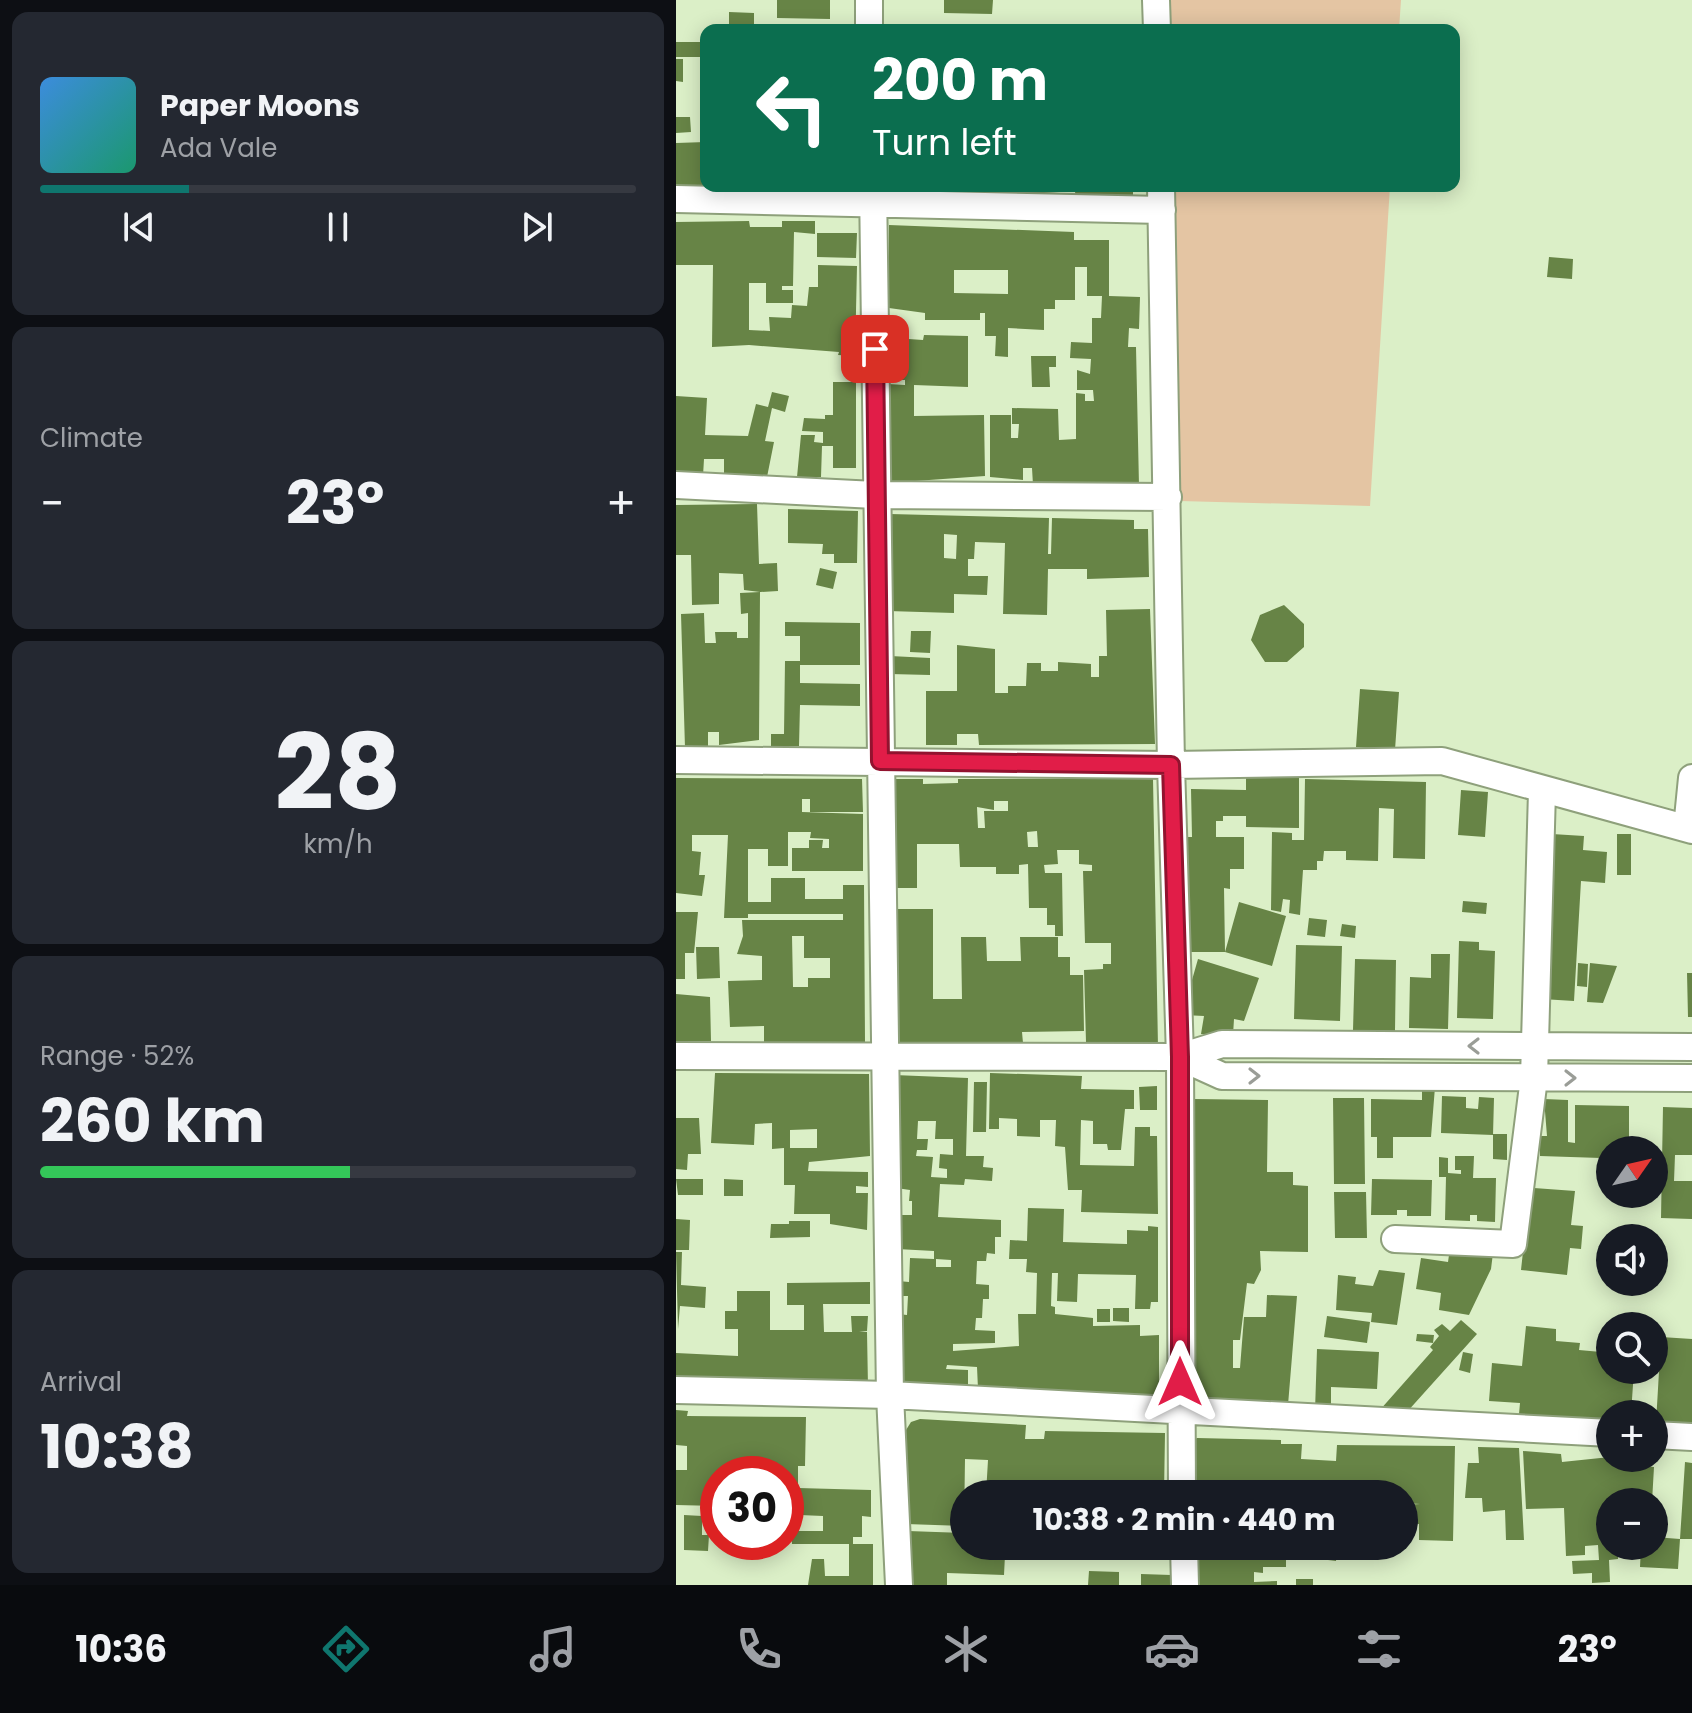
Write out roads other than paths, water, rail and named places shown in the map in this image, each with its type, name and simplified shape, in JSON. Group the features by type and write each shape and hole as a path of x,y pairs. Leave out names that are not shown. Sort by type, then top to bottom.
{"street":[{"path":"869,0 869,24"},
{"path":"1156,0 1157,24"},
{"path":"874,194 875,495 890,1395 899,1585"},
{"path":"676,199 874,194 1162,198 1171,765 1180,1057 1182,1480"},
{"path":"676,485 875,495 1168,497"},
{"path":"676,760 1171,765 1442,761 1542,791 1690,829 1692,778"},
{"path":"1395,1239 1513,1244 1534,1078 1542,791"},
{"path":"676,1056 1180,1057 1222,1044 1692,1047"},
{"path":"1180,1057 1222,1076 1692,1078"},
{"path":"676,1390 890,1395 1596,1432"},
{"path":"1668,1436 1692,1437"},
{"path":"1184,1560 1185,1585"}]}
